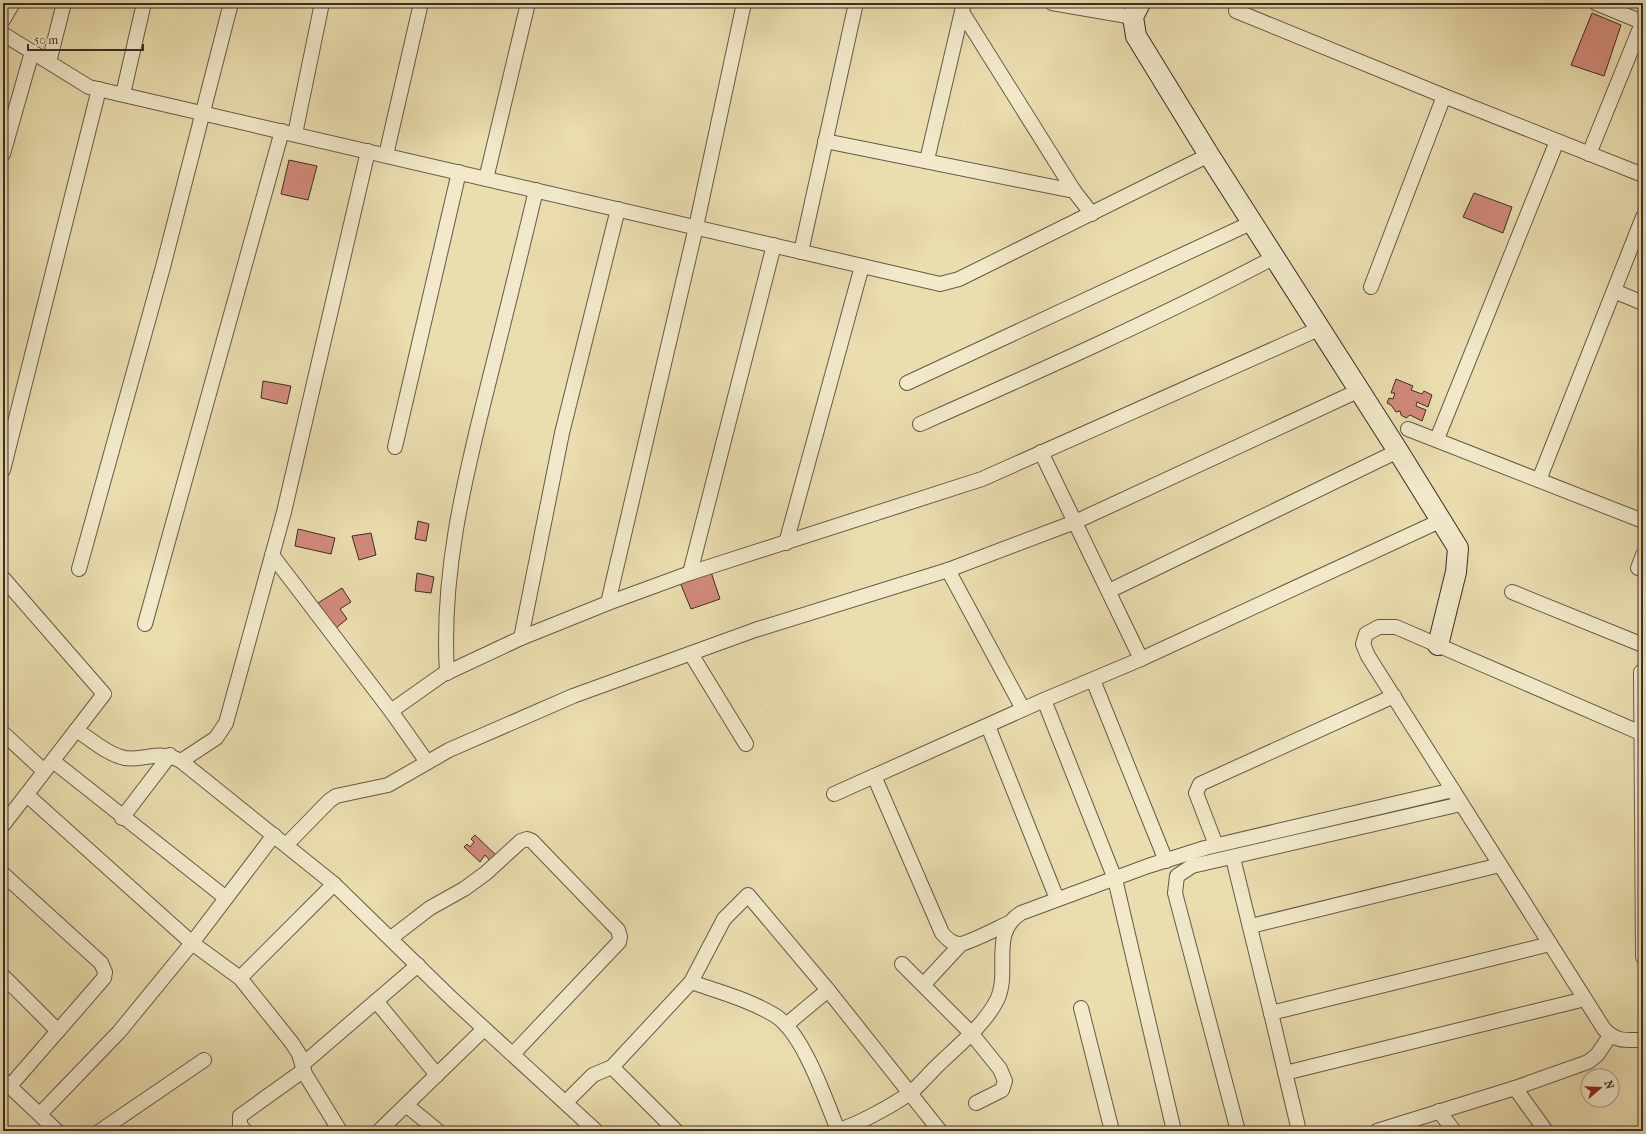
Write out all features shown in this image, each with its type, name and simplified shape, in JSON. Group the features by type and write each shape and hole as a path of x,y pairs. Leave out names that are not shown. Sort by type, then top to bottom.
{"street":[{"path":"3,20 13,3"},
{"path":"49,62 64,3"},
{"path":"123,94 144,3"},
{"path":"79,569 204,113 231,3"},
{"path":"145,624 289,133 322,3"},
{"path":"386,155 421,3"},
{"path":"486,179 528,3"},
{"path":"608,603 696,227 744,3"},
{"path":"801,252 856,3"},
{"path":"1052,3 1136,10 1136,36 1209,155 1321,328 1442,520 1458,548 1456,572 1438,645"},
{"path":"1589,154 1643,22 1596,3"},
{"path":"927,160 963,8"},
{"path":"963,8 1074,191 1092,214"},
{"path":"1236,11 1643,175"},
{"path":"3,34 89,86 99,89 940,284 960,279 1209,155"},
{"path":"3,154 32,52"},
{"path":"3,470 99,89"},
{"path":"1371,287 1444,96"},
{"path":"825,141 927,160 1018,181 1074,191"},
{"path":"1437,439 1556,141"},
{"path":"122,818 175,758 216,738 226,723 272,555 368,151"},
{"path":"395,447 459,172"},
{"path":"447,673 445,645 451,552 461,499 536,190"},
{"path":"522,638 562,433 618,209"},
{"path":"1539,480 1643,217"},
{"path":"907,383 1252,222"},
{"path":"690,573 774,245"},
{"path":"920,424 1106,341 1197,298 1275,257"},
{"path":"786,543 862,266"},
{"path":"1614,290 1643,303"},
{"path":"391,711 447,673 522,638 608,603 690,573 982,479 1321,328"},
{"path":"286,845 329,801 336,796 388,785 449,750 573,696 755,630 948,570 1075,522 1360,390"},
{"path":"1408,429 1437,439 1643,521"},
{"path":"1108,591 1398,451"},
{"path":"1041,452 1141,659"},
{"path":"834,794 1044,700 1141,659 1442,520"},
{"path":"272,555 391,711 427,762"},
{"path":"948,570 1024,709"},
{"path":"3,578 104,694 3,825"},
{"path":"1512,592 1643,645"},
{"path":"1642,734 1396,627 1379,627 1366,634 1363,644 1368,656 1585,999 1610,1036 1617,1039 1643,1040"},
{"path":"691,654 746,744"},
{"path":"1641,672 1643,956"},
{"path":"1094,680 1166,860"},
{"path":"1216,845 1196,793 1200,784 1394,696"},
{"path":"1044,700 1114,879 1174,1131"},
{"path":"988,726 1057,899"},
{"path":"76,730 113,754 126,758 175,758 334,884 484,1029 566,1102 596,1131"},
{"path":"3,733 122,818 226,898"},
{"path":"874,776 942,933 950,942 961,944"},
{"path":"924,984 961,944 1010,923 1021,914 1057,899 1166,860 1216,845 1453,790"},
{"path":"26,795 192,943 240,978 292,1044 305,1074 340,1131"},
{"path":"1238,1131 1175,893 1177,876 1192,866 1233,858 1462,804"},
{"path":"40,1114 120,1032 192,943 274,835"},
{"path":"390,938 430,908 464,889 521,841 527,839 532,841 618,930 620,937 619,942 513,1054"},
{"path":"1233,858 1251,926 1299,1131"},
{"path":"1251,926 1500,865"},
{"path":"3,874 101,963 103,968 104,978 58,1031 7,1083 57,1131"},
{"path":"240,978 334,884"},
{"path":"566,1102 593,1075 612,1067 691,982 724,919 748,895 828,990 940,1131"},
{"path":"691,982 748,1001 777,1017 786,1025 797,1040 810,1065 836,1131 852,1126 910,1093 971,1033 990,1012 1002,987 1002,945 1004,933 1010,923"},
{"path":"1271,1013 1550,944"},
{"path":"902,964 924,984 971,1033 1000,1070 1005,1081 1004,1086 999,1093 976,1103"},
{"path":"245,1131 240,1125 240,1116 303,1067 418,965"},
{"path":"3,976 58,1031"},
{"path":"786,1025 828,990"},
{"path":"1285,1074 1585,999"},
{"path":"376,1001 437,1075"},
{"path":"1082,1008 1112,1131"},
{"path":"379,1131 484,1029"},
{"path":"1377,1131 1515,1088 1588,1062 1597,1055 1610,1036"},
{"path":"100,1131 204,1060"},
{"path":"612,1067 676,1131"},
{"path":"1515,1088 1546,1131"},
{"path":"406,1105 438,1131"},
{"path":"1440,1111 1454,1131"}],"building":[{"path":"1592,13 1621,25 1604,76 1571,65"},
{"path":"289,160 317,166 308,200 281,194"},
{"path":"1474,193 1512,207 1503,233 1463,217"},
{"path":"1396,379 1413,386 1411,390 1422,394 1424,391 1432,395 1428,407 1417,402 1416,406 1426,410 1422,421 1410,415 1406,418 1401,415 1400,411 1396,412 1391,405 1387,403 1389,398 1393,399 1395,393 1391,393"},
{"path":"263,381 291,386 287,404 261,398"},
{"path":"418,521 429,524 426,541 415,539"},
{"path":"298,529 335,538 331,554 295,546"},
{"path":"371,533 376,555 359,560 352,536"},
{"path":"710,569 720,599 691,609 679,580"},
{"path":"417,573 434,577 431,593 415,591"},
{"path":"342,588 351,602 340,609 347,619 336,628 318,603"},
{"path":"475,835 499,858 493,864 485,855 480,862 464,847 467,844 470,847 474,842 471,839"}]}
